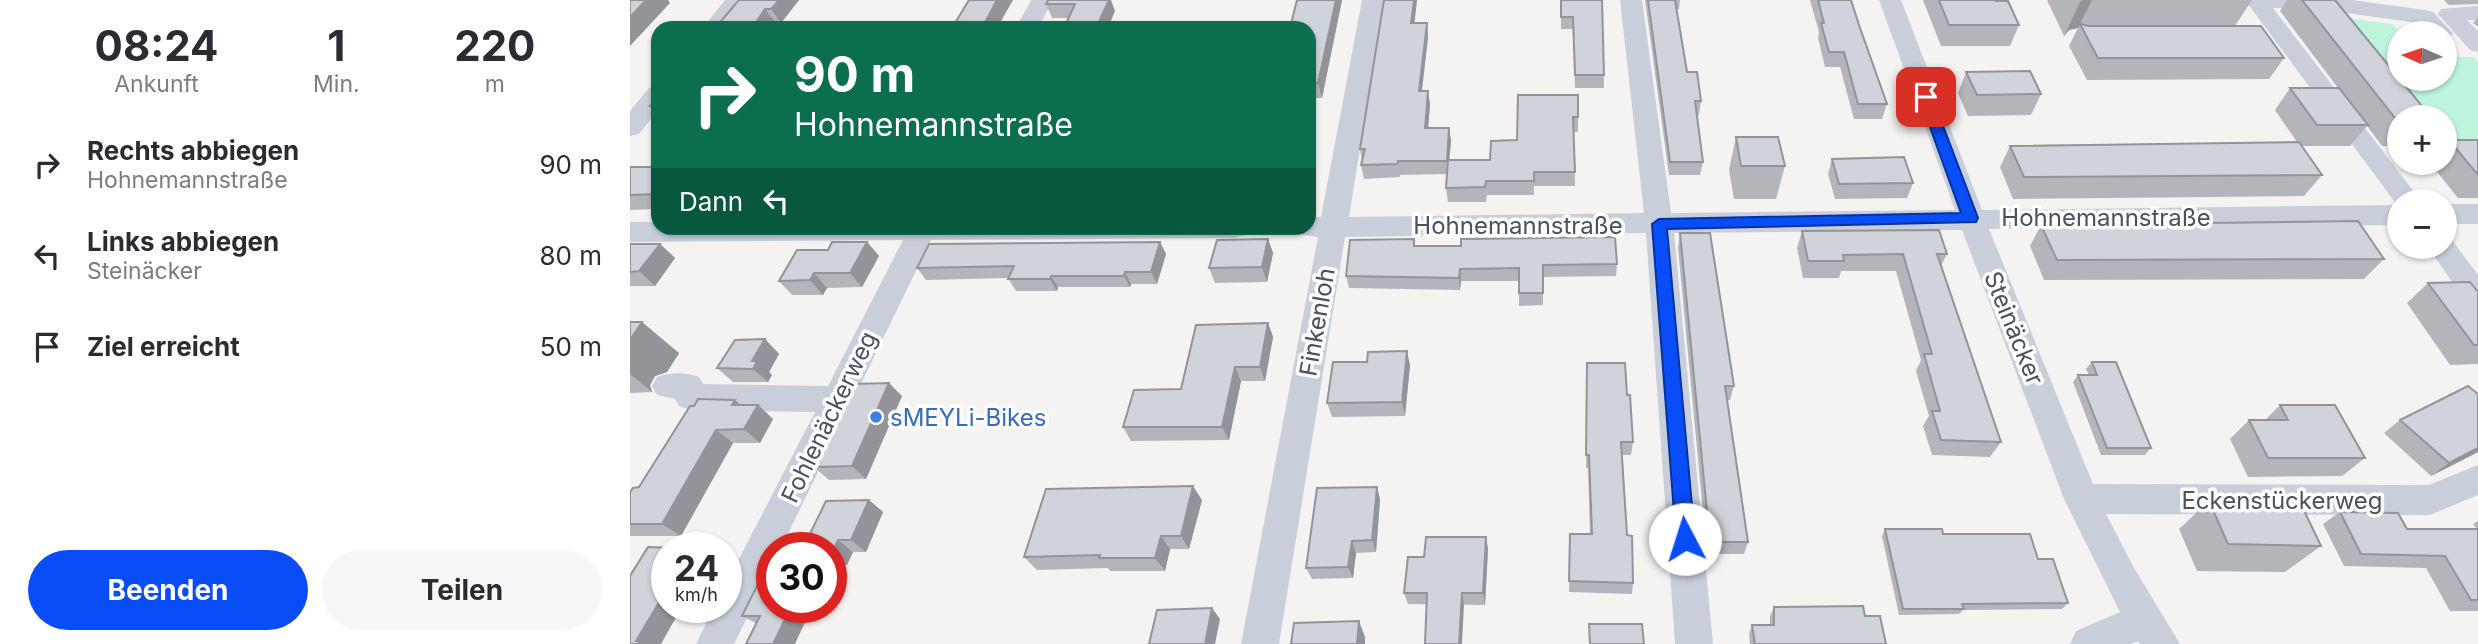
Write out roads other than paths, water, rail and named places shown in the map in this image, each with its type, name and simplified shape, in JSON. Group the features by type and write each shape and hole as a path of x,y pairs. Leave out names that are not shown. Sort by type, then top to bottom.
{"street":[{"path":"719,21 737,0"},
{"path":"1031,21 1042,0"},
{"name":"Finkenloh","path":"1260,644 1321,226 1373,0"},
{"path":"1631,0 1659,224 1694,644"},
{"name":"Steinäcker","path":"1890,0 1970,218 2081,499 2152,632"},
{"path":"2257,0 2311,1 2426,17 2430,21"},
{"path":"2257,0 2399,189"},
{"path":"2435,0 2443,8 2478,7"},
{"path":"2478,13 2449,14 2478,45"},
{"path":"2258,38 2285,38"},
{"path":"630,128 651,102"},
{"path":"2457,214 2478,214"},
{"name":"Hohnemannstraße","path":"1321,226 2387,215"},
{"path":"630,232 651,232"},
{"name":"Fohlenäckerweg","path":"715,644 919,235"},
{"path":"2451,259 2478,297"},
{"path":"668,386 688,386 690,397 837,399"},
{"name":"Eckenstückerweg","path":"2081,499 2430,500 2478,480"},
{"path":"2089,644 2152,632"}],"place":[{"name":"sMEYLi-Bikes","path":"876,417"}]}
